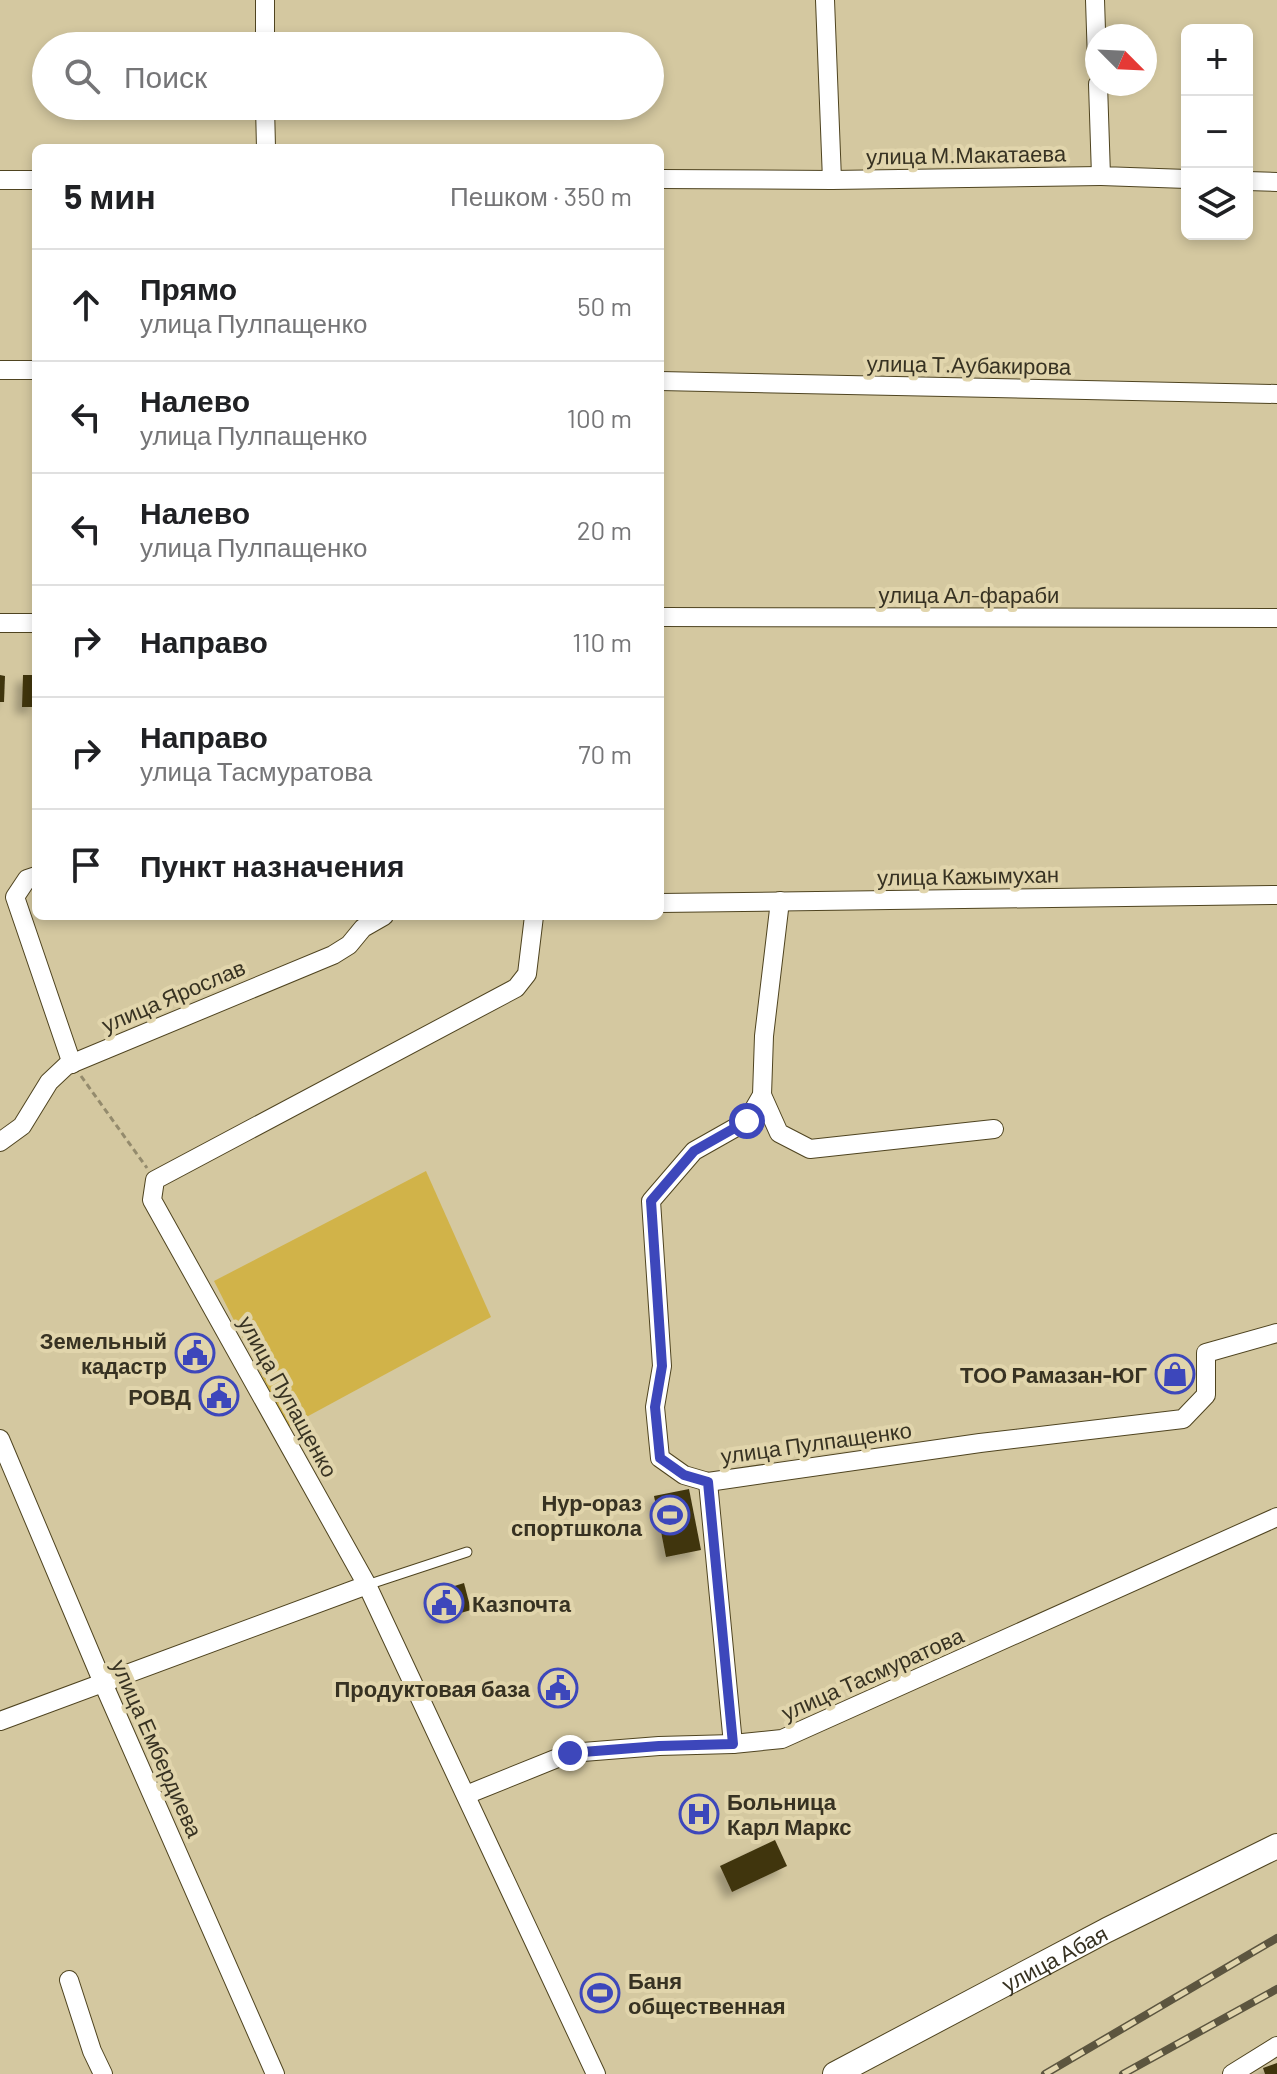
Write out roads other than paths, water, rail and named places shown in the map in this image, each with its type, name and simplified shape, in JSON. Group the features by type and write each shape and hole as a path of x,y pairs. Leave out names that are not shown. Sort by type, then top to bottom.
{"main road":[{"name":"улица Абая","path":"835,2074 1107,1930 1277,1846"}],"street":[{"path":"265,0 265,32"},
{"path":"825,0 832,180"},
{"path":"1095,0 1096,24"},
{"path":"1098,96 1101,176"},
{"path":"265,120 266,144"},
{"name":"улица М.Макатаева","path":"664,179 1101,176 1181,179"},
{"path":"0,180 32,180"},
{"path":"1253,181 1277,182"},
{"path":"0,370 32,370"},
{"name":"улица Т.Аубакирова","path":"664,381 1277,394"},
{"name":"улица Ал-фараби","path":"664,617 1277,618"},
{"path":"0,623 32,623"},
{"path":"32,877 27,879 15,897 72,1064"},
{"name":"улица Кажымухан","path":"664,903 1277,895"},
{"path":"780,901 764,1036 762,1095 779,1133 810,1149 994,1129"},
{"name":"улица Ярослав","path":"0,1142 22,1126 49,1082 66,1066 333,955 349,945 375,920"},
{"name":"улица Пупащенко","path":"534,920 527,974 516,988 155,1180 152,1200 367,1585 596,2074"},
{"name":"улица Пулпащенко","path":"762,1095 747,1121 694,1151 651,1201 662,1366 655,1407 660,1458 684,1475 708,1482 980,1443 1183,1419 1206,1395 1206,1353 1277,1333"},
{"name":"улица Ембердиева","path":"0,1439 103,1683 275,2074"},
{"path":"708,1482 733,1744"},
{"name":"улица Тасмуратова","path":"466,1795 570,1753 782,1739 1277,1517"},
{"path":"0,1721 367,1585"},
{"path":"69,1980 92,2051 103,2074"},
{"path":"1232,2074 1277,2046"}],"lane":[{"path":"367,1585 467,1552"}],"railway":[{"path":"1045,2074 1277,1938"},
{"path":"1123,2074 1277,1989"}],"place":[{"name":"Земельный кадастр","path":"195,1353"},
{"name":"ТОО Рамазан-ЮГ","path":"1175,1374"},
{"name":"РОВД","path":"219,1396"},
{"name":"Нур-ораз спортшкола","path":"670,1515"},
{"name":"Казпочта","path":"444,1603"},
{"name":"Продуктовая база","path":"558,1688"},
{"name":"Больница Карл Маркс","path":"699,1814"},
{"name":"Баня общественная","path":"600,1993"}]}
